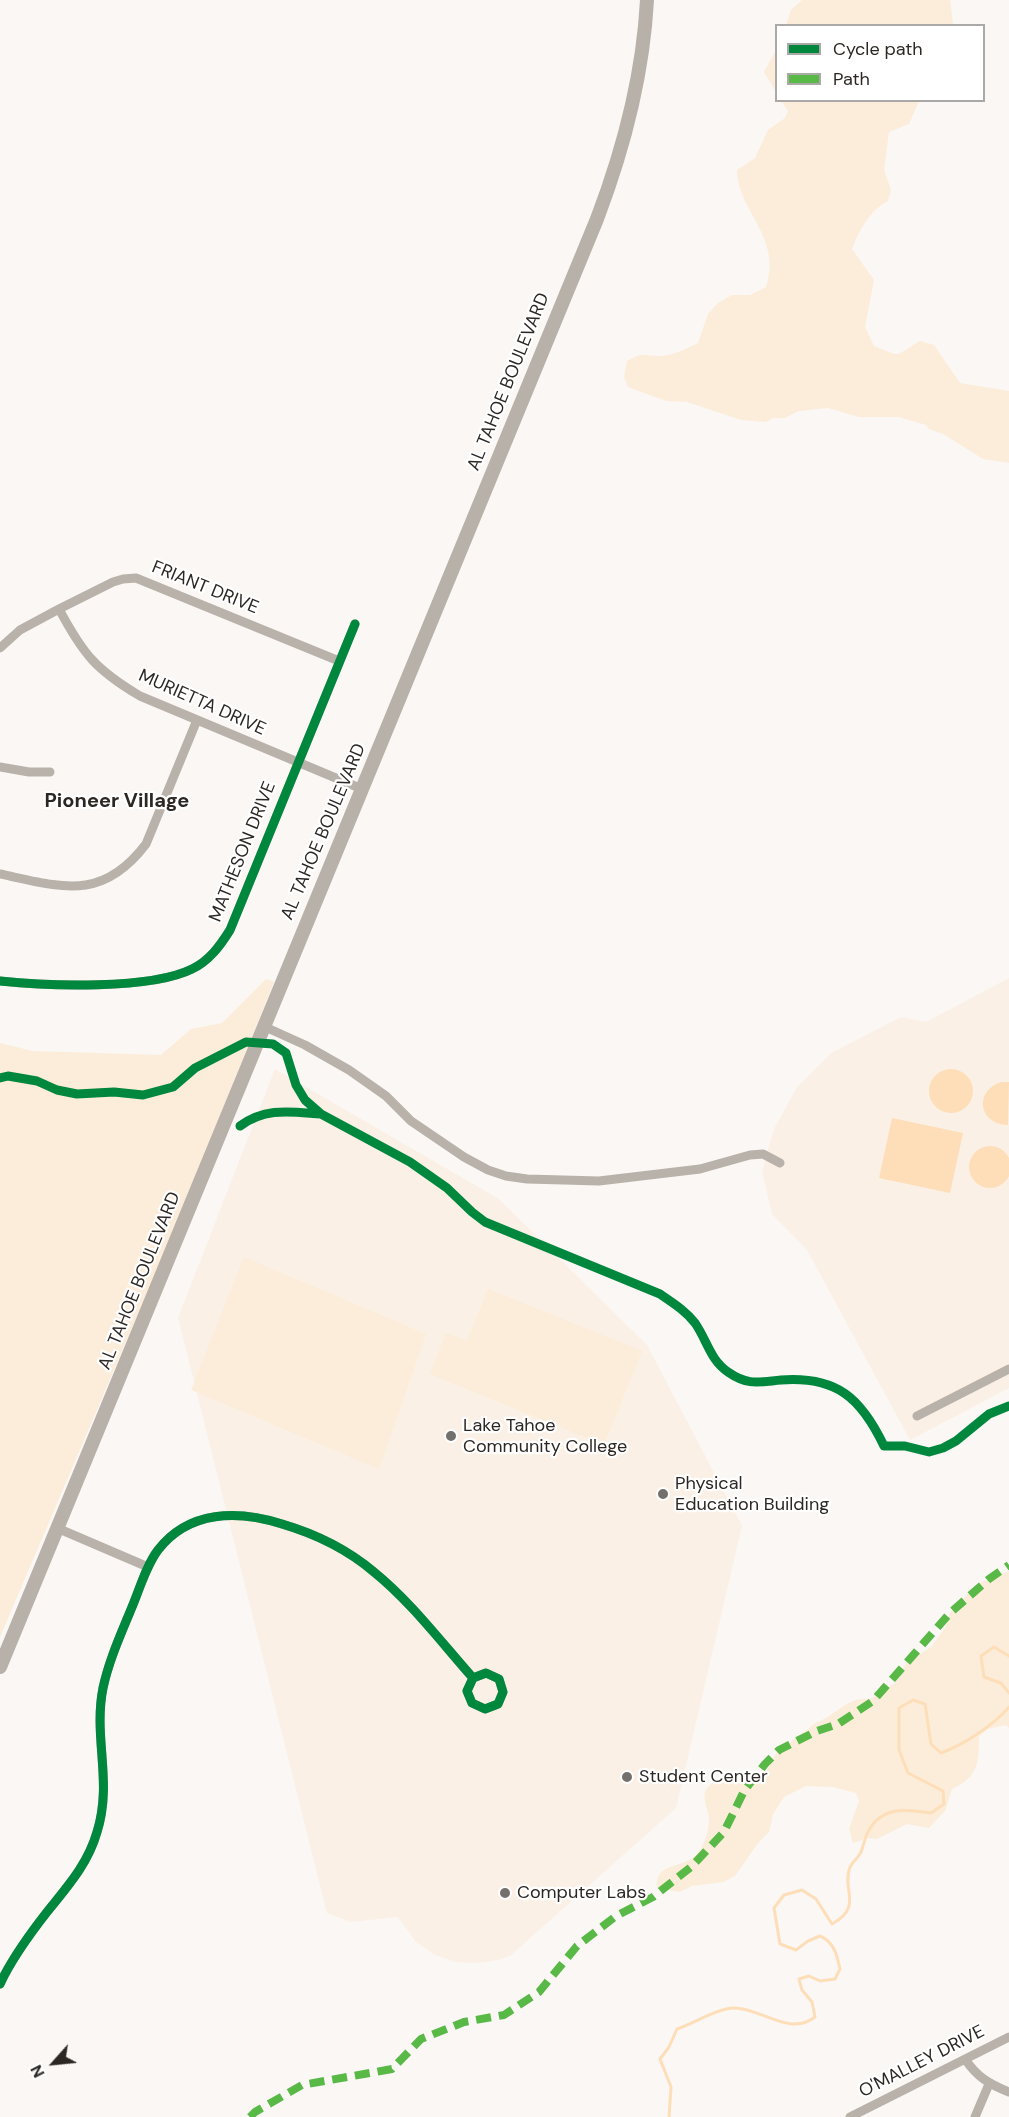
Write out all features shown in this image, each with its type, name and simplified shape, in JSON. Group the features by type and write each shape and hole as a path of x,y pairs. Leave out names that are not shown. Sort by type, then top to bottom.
{"main road":[{"name":"AL TAHOE BOULEVARD","path":"0,1667 606,194 626,134 635,94 645,34 647,0"}],"street":[{"name":"FRIANT DRIVE","path":"0,648 20,630 59,609 113,582 136,578 339,661"},
{"name":"MURIETTA DRIVE","path":"59,609 81,647 97,666 141,696 362,789"},
{"name":"MATHESON DRIVE","path":"0,981 49,985 132,982 176,975 193,969 220,947 230,930 355,624"},
{"path":"0,874 56,886 81,886 100,883 118,873 134,860 146,844 197,720"},
{"path":"0,767 29,772 50,772"},
{"path":"263,1026 305,1045 349,1070 386,1096 411,1121 465,1157 488,1170 506,1176 599,1180 700,1169 750,1155 763,1154 780,1163"},
{"path":"917,1416 1009,1369"},
{"path":"0,1984 25,1941 80,1871 97,1835 105,1794 100,1730 103,1690 115,1649 148,1567 158,1550 185,1525 201,1519 237,1514 278,1522 328,1541 373,1570 473,1678"},
{"path":"57,1528 148,1567"},
{"name":"O'MALLEY DRIVE","path":"850,2117 1009,2037"},
{"path":"965,2059 975,2073 989,2084 1009,2092"},
{"path":"975,2117 989,2084"}],"shaded area":[{"path":"802,0 950,0 953,24 786,24 791,10"},
{"path":"775,52 775,90 764,72"},
{"path":"782,102 919,102 909,124 889,132 884,170 891,190 888,201 876,209 866,222 852,249 874,280 865,327 874,346 899,354 920,341 934,345 960,383 1009,391 1009,463 983,459 943,434 929,429 926,425 899,417 859,417 828,408 799,411 785,418 773,418 766,422 741,420 687,402 666,401 628,387 624,377 627,361 641,355 670,354 698,343 708,314 718,303 732,295 750,295 766,287 770,270 769,254 739,185 737,170 755,158 768,130 785,118 788,111"},
{"path":"1009,978 1009,1388 910,1440 807,1250 772,1214 762,1171 774,1129 797,1087 831,1053 901,1017 926,1022"},
{"path":"266,979 274,982 180,1215 0,1637 0,1043 33,1051 161,1055 191,1029 222,1023"},
{"name":"Lake Tahoe Community College","path":"275,1069 499,1199 647,1345 742,1526 676,1808 510,1956 498,1960 478,1963 455,1962 435,1955 416,1942 398,1917 351,1922 327,1913 178,1318"},
{"path":"951,1069 966,1076 973,1091 966,1106 951,1113 936,1106 929,1091 936,1076"},
{"path":"1001,1082 1009,1082 1008,1125 991,1119 983,1107 986,1093"},
{"path":"892,1118 963,1133 950,1193 879,1178"},
{"path":"990,1146 998,1148 1005,1152 1009,1159 1009,1175 1005,1182 998,1186 990,1188 982,1186 975,1182 971,1175 969,1167 971,1159 975,1152 982,1148"},
{"path":"244,1257 426,1334 379,1469 191,1390"},
{"path":"488,1289 642,1351 604,1445 430,1374 446,1333 467,1341"},
{"path":"1009,1571 1009,1728 1006,1725 988,1729 979,1736 977,1762 972,1774 952,1789 945,1811 929,1828 907,1824 877,1839 868,1838 853,1843 849,1829 859,1801 856,1793 833,1787 806,1786 784,1797 773,1814 769,1832 758,1843 735,1876 723,1882 692,1886 680,1892 657,1888 660,1873 693,1858 703,1846 709,1821 705,1795 710,1785 739,1772 745,1778 754,1779 767,1770 777,1752 817,1722 848,1703 870,1699 895,1683 906,1663 931,1647 945,1628 950,1613 977,1584"}],"waterway":[{"path":"1009,1656 994,1647 981,1656 984,1677 1001,1683 1009,1693"},
{"path":"669,2117 671,2087 660,2059 669,2047 677,2029 734,2008 755,2012 785,2023 805,2022 815,2017 812,2002 802,1990 799,1979 809,1976 820,1981 835,1979 840,1969 839,1964 834,1950 825,1939 820,1936 796,1950 780,1944 774,1908 784,1895 802,1890 816,1899 832,1924 847,1911 850,1897 848,1883 850,1867 860,1854 868,1832 875,1822 888,1813 905,1810 931,1813 944,1804 943,1791 908,1773 899,1750 899,1708 913,1700 925,1704 931,1744 941,1753 978,1734 1009,1707"}],"marked path":[{"path":"250,2117 302,2085 392,2069 421,2039 464,2022 504,2015 539,1992 577,1946 616,1916 653,1897 691,1867 724,1832 744,1791 779,1750 817,1731 838,1724 873,1701 950,1613 1009,1565"}],"cycle path":[{"path":"0,981 70,985 125,983 174,976 198,966 209,957 230,930 355,624"},
{"path":"0,1078 8,1076 37,1081 57,1090 77,1094 114,1092 143,1095 173,1087 195,1068 246,1042 273,1044 286,1053 296,1085 305,1100 321,1114 410,1162 447,1188 485,1222 660,1294 679,1307 691,1319 717,1362 735,1376 754,1382 801,1380 832,1386 856,1403 866,1415 884,1446 905,1446 929,1452 956,1441 989,1414 1009,1406"},
{"path":"240,1126 269,1113 321,1114"},
{"path":"0,1984 27,1938 76,1875 93,1844 103,1795 100,1724 103,1688 116,1647 150,1563 170,1537 184,1527 215,1517 248,1517 265,1519 295,1528 331,1543 374,1572 401,1596 425,1623 473,1678 467,1691 472,1703 485,1709 498,1704 503,1692 499,1679 486,1673 473,1678"}],"place":[{"name":"Lake Tahoe Community College","path":"451,1436"},
{"name":"Physical Education Building","path":"663,1494"},
{"name":"Student Center","path":"627,1777"},
{"name":"Computer Labs","path":"505,1893"}],"district":[{"name":"Pioneer Village","path":"117,802"}]}
